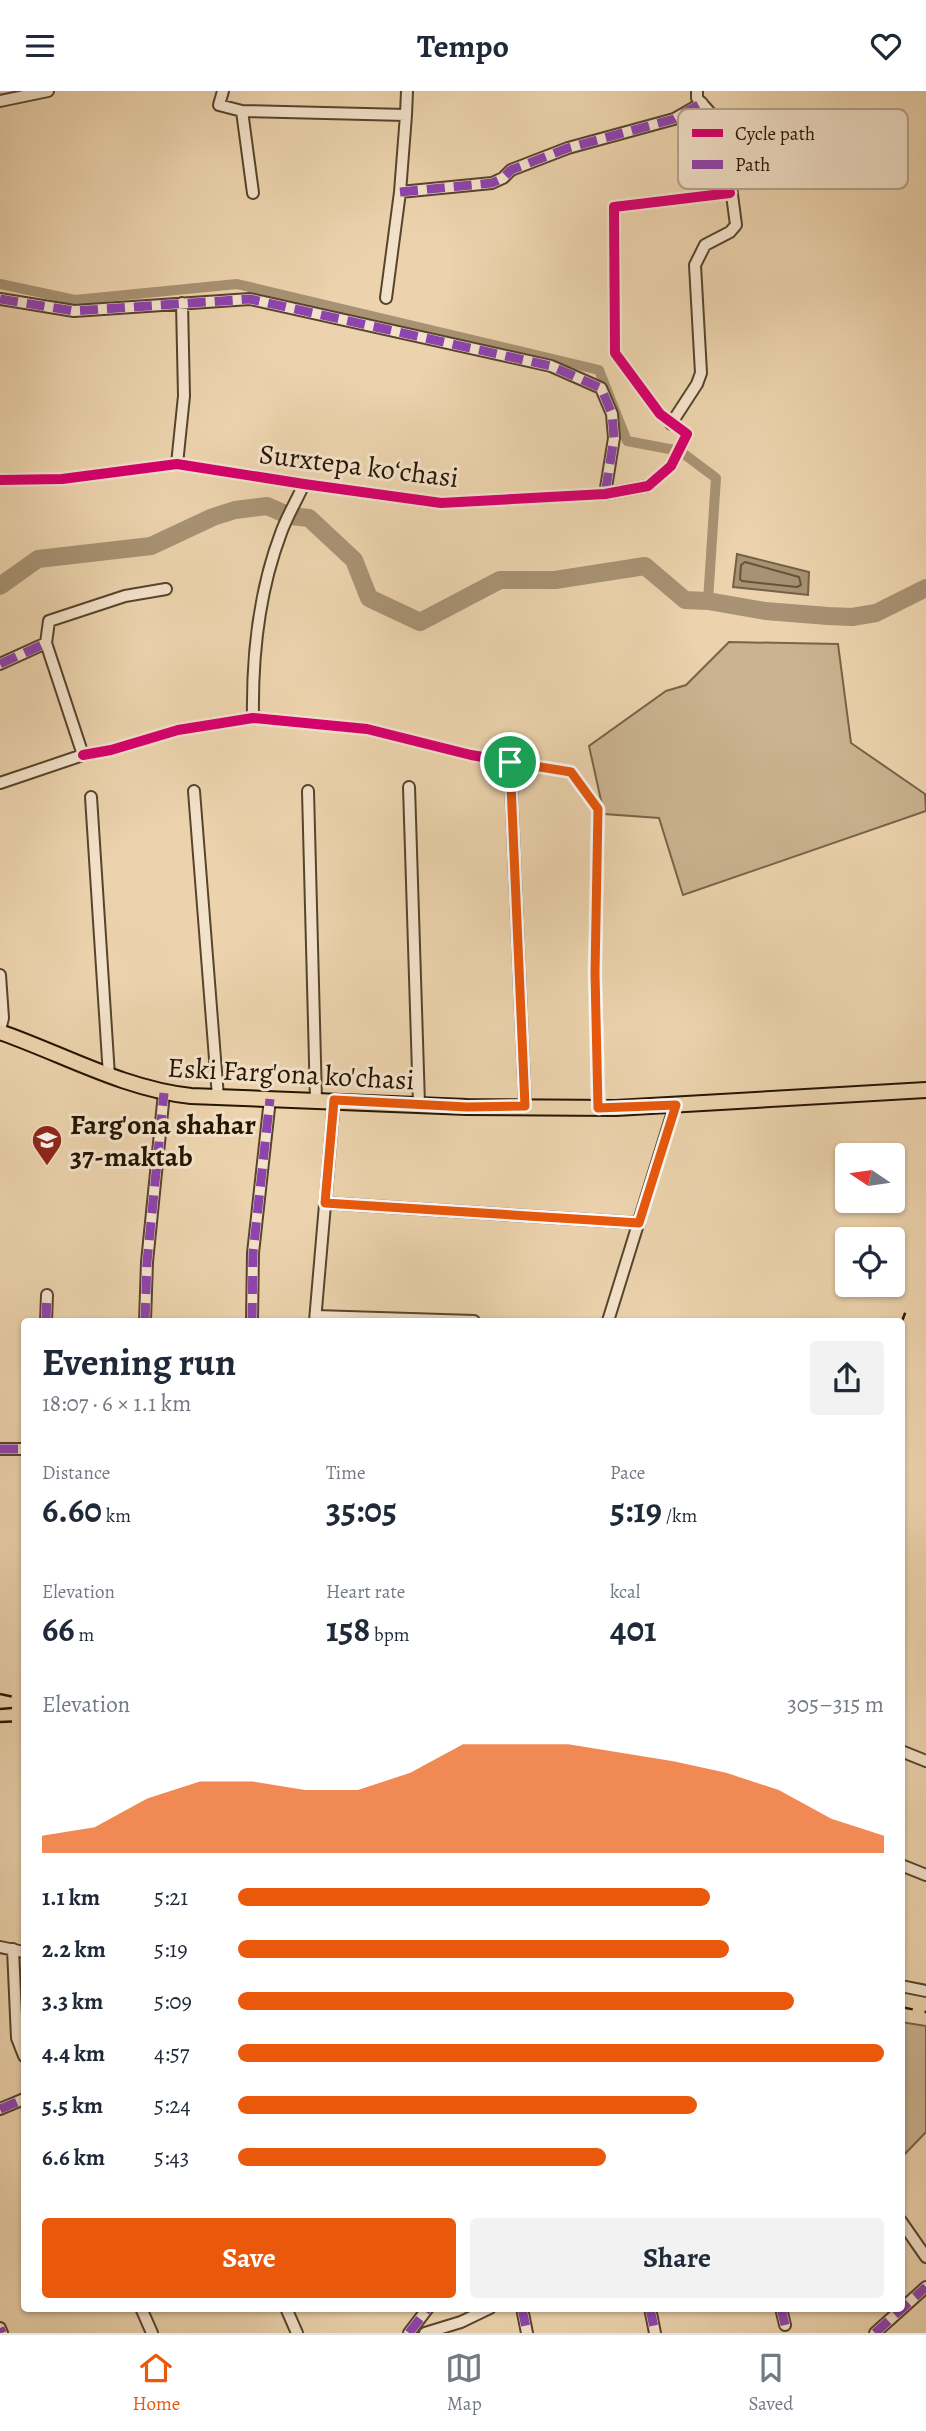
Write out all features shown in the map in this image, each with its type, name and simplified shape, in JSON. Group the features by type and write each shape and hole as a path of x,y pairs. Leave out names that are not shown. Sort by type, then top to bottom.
{"main road":[{"name":"Eski Farg'ona ko'chasi","path":"0,1031 109,1076 164,1093 218,1097 598,1108 926,1090"}],"street":[{"path":"0,100 48,91"},
{"path":"223,91 219,105 242,111 406,115"},
{"path":"386,298 400,193 407,91"},
{"path":"697,91 697,98 707,109"},
{"path":"692,109 702,103"},
{"path":"242,111 253,193"},
{"path":"400,193 492,183 511,170 568,148 678,118"},
{"path":"730,189 736,225 730,232 705,244 695,265 701,373 697,384 671,424 648,399 615,353 614,207 730,193"},
{"path":"0,299 74,311 250,299 551,366 601,388 612,414 614,438 605,494"},
{"path":"177,464 184,396 181,303"},
{"name":"Surxtepa koʻchasi","path":"0,480 62,479 177,464 441,503 605,494 648,486 674,461 687,434 671,424"},
{"path":"253,718 252,677 273,558 304,484"},
{"path":"83,755 46,643 49,621 125,596 166,589"},
{"path":"0,664 46,643"},
{"path":"0,783 83,755 111,750 178,730 253,718 367,729 471,755 571,772 598,809 595,973 598,1108"},
{"path":"510,762 525,1106"},
{"path":"409,787 419,1104"},
{"path":"194,791 218,1097"},
{"path":"308,791 316,1100"},
{"path":"91,797 109,1076"},
{"path":"0,975 3,1018 0,1031"},
{"path":"145,1318 147,1262 164,1093"},
{"path":"252,1318 253,1253 270,1099"},
{"path":"315,1318 334,1100"},
{"path":"609,1318 676,1105"},
{"path":"325,1203 639,1223"},
{"path":"46,1318 47,1295"},
{"path":"0,1449 21,1449"},
{"path":"905,1753 926,1761"},
{"path":"905,1867 926,1875"},
{"path":"0,1947 19,1951 17,2038 21,2048"},
{"path":"905,1987 926,1991"},
{"path":"0,2109 21,2100"},
{"path":"905,2227 926,2256"},
{"path":"905,2306 926,2287"},
{"path":"143,2312 152,2333"},
{"path":"288,2312 297,2333"},
{"path":"409,2333 425,2312"},
{"path":"425,2333 461,2322 482,2312"},
{"path":"523,2312 527,2333"},
{"path":"651,2312 655,2333"},
{"path":"782,2312 785,2325"},
{"path":"875,2333 898,2312"},
{"path":"0,2327 2,2333"}],"shaded area":[{"path":"729,642 838,644 851,743 925,794 926,811 683,895 659,818 604,814 589,746 666,691 686,685"},
{"path":"905,2023 926,2026 926,2132 905,2154"}],"water":[{"path":"737,554 809,572 808,595 733,587"}],"waterway":[{"path":"0,284 75,300 237,284 599,370 627,441 680,451 716,478 708,601"},
{"path":"0,586 38,559 151,546 213,517 235,510 267,506 290,516 309,518 354,560 369,598 420,622 500,580 555,580 645,566 685,600 828,616 852,617 876,613 926,588"}],"railway":[{"path":"903,1318 908,1305"},
{"path":"0,1694 21,1698"},
{"path":"0,1709 21,1707"},
{"path":"0,1722 21,1721"},
{"path":"905,2008 926,2012"}],"marked path":[{"path":"692,109 702,103"},
{"path":"400,192 492,183 511,170 568,148 678,117"},
{"path":"0,299 74,311 250,299 551,366 601,388 612,414 614,438 605,494"},
{"path":"0,664 46,643"},
{"path":"145,1318 147,1262 164,1093"},
{"path":"252,1318 253,1253 270,1099"},
{"path":"46,1318 47,1295"},
{"path":"0,1449 21,1449"},
{"path":"0,2109 21,2100"},
{"path":"905,2306 926,2287"},
{"path":"409,2333 425,2312"},
{"path":"523,2312 527,2333"},
{"path":"651,2312 655,2333"},
{"path":"782,2312 785,2325"},
{"path":"875,2333 898,2312"},
{"path":"0,2328 2,2333"}],"cycle path":[{"path":"0,480 62,479 177,464 441,503 605,494 648,486 671,466 687,434 660,414 615,353 614,207 730,193"},
{"path":"83,755 111,750 178,730 253,718 367,729 471,755 571,772 598,809 595,973 599,1108"}],"place":[{"name":"Farg'ona shahar 37-maktab","path":"47,1167"}],"route":[{"path":"510,762 571,772 598,809 595,973 598,1108 676,1105 639,1223 325,1203 334,1100 467,1107 525,1106 510,762"}]}
